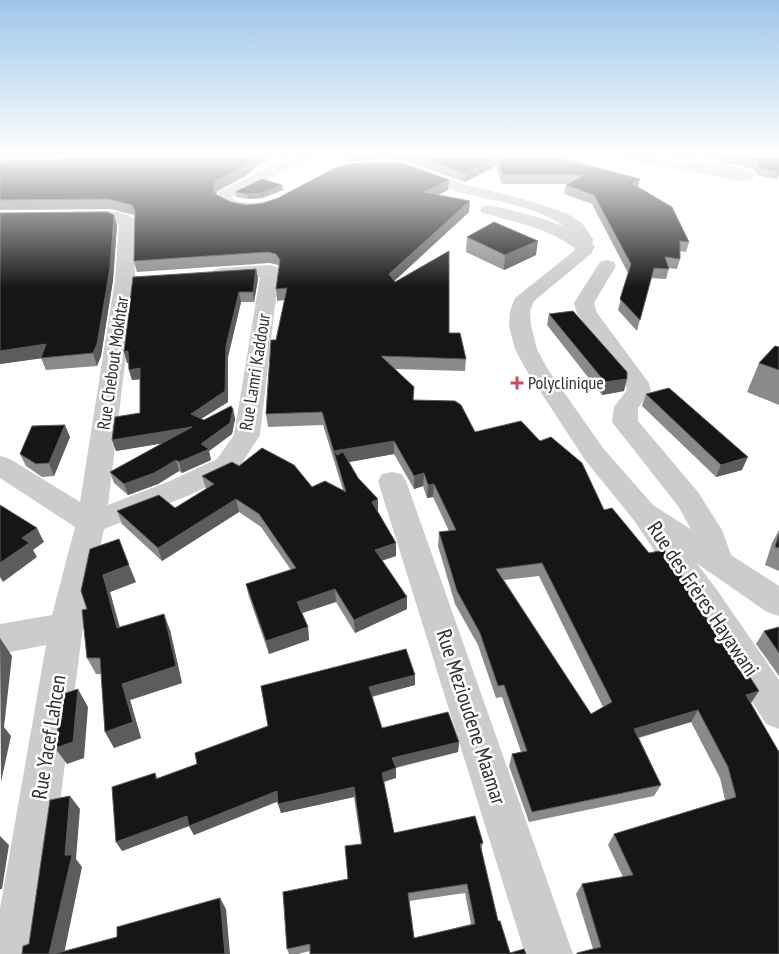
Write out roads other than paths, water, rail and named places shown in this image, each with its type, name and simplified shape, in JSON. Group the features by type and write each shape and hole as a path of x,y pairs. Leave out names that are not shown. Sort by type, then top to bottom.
{"street":[{"path":"225,200 236,207 249,208 271,206 278,202"},
{"path":"502,200 556,214 571,221 584,235 586,247 578,257 525,298 520,311 520,326 526,349 536,368 594,454 643,512 718,564 779,603"},
{"path":"488,210 536,222 570,236 586,247"},
{"name":"Rue Chebout Mokhtar","path":"64,216 110,216 128,221 134,280 91,523"},
{"path":"607,266 584,303 587,313 637,383 639,392 626,407 625,422 688,499 706,530 718,564"},
{"name":"Rue Lamri Kaddour","path":"91,523 180,488 227,465 247,435 270,271 202,275"},
{"path":"0,465 91,523"},
{"name":"Rue Mezioudene Maamar","path":"392,481 549,954"},
{"name":"Rue des Frères Hayawani","path":"643,512 705,599 779,712"},
{"name":"Rue Yacef Lahcen","path":"16,954 66,627 91,523"},
{"path":"0,639 66,627"}],"place":[{"name":"Polyclinique","path":"517,383"}]}
